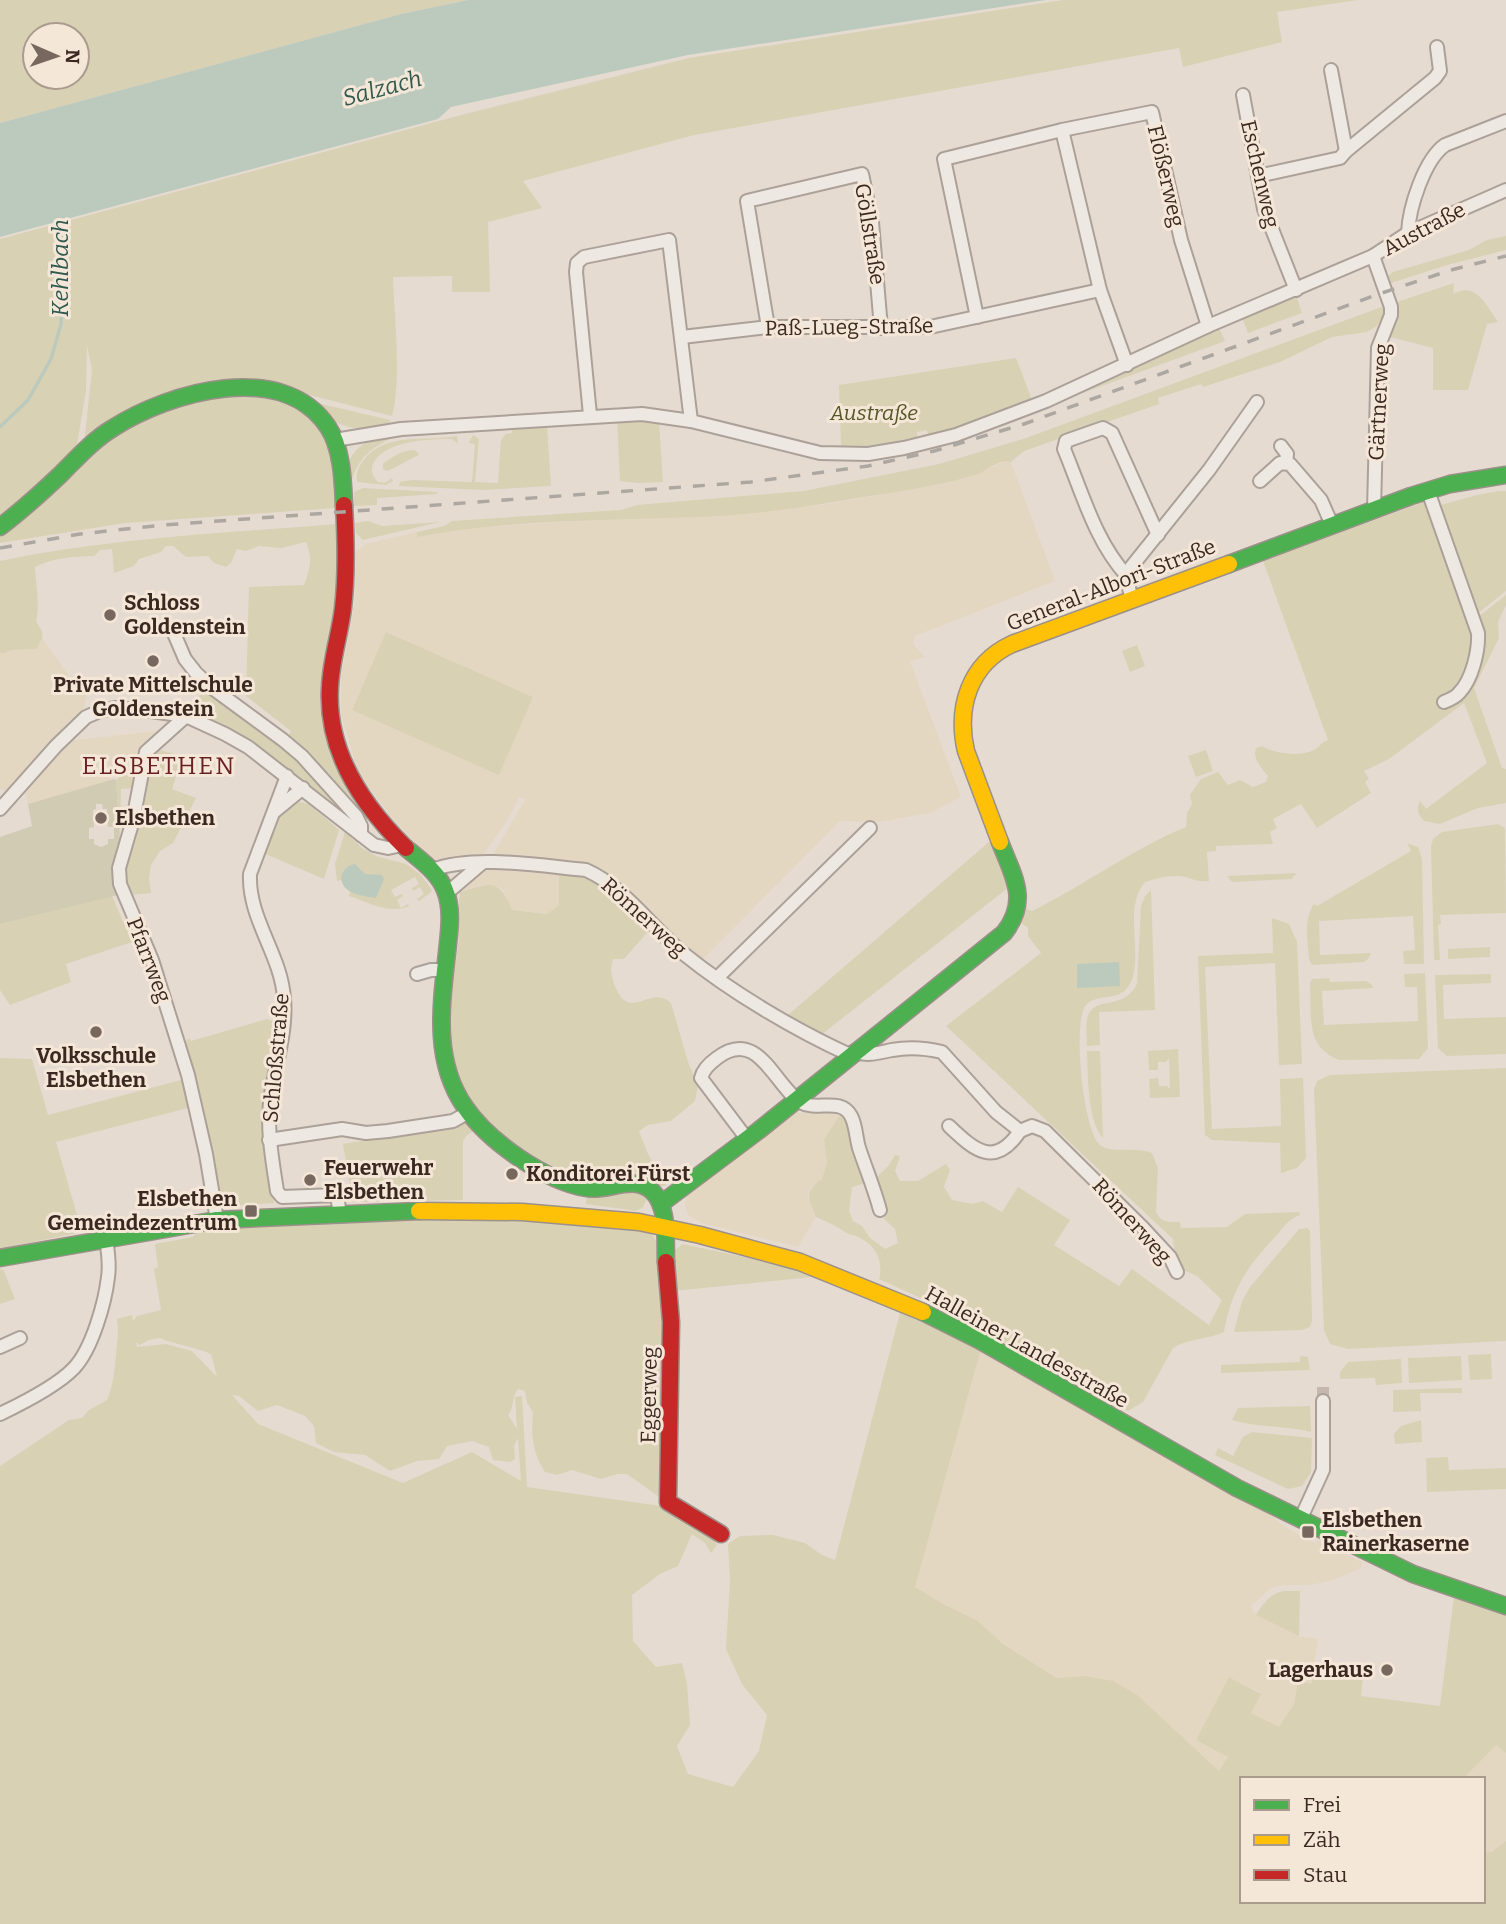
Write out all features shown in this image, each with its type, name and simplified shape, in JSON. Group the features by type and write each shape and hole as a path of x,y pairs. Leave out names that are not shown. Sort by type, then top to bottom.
{"street":[{"path":"1258,176 1340,158 1435,78 1440,71 1437,47"},
{"path":"1331,70 1346,151"},
{"name":"Eschenweg","path":"1243,95 1264,209 1296,290"},
{"name":"Flößerweg","path":"1062,130 1152,112 1181,240 1208,326"},
{"path":"1408,233 1411,209 1432,157 1438,150 1444,145 1506,121"},
{"path":"977,317 944,159 1062,130 1100,290 1127,365"},
{"name":"Göllstraße","path":"768,327 747,201 862,174 872,222 881,328"},
{"name":"Austraße","path":"335,440 401,429 508,424 590,415 642,414 691,421 820,453 867,454 904,448 956,435 1046,401 1208,326 1373,256 1408,233 1506,190"},
{"path":"590,415 577,263 583,257 669,240 691,421"},
{"name":"Gärtnerweg","path":"1373,256 1391,307 1391,315 1378,348 1374,511"},
{"name":"Paß-Lueg-Straße","path":"682,337 768,327 930,327 1100,290"},
{"path":"0,527 38,497 107,430 137,412 170,400 231,388 283,393 303,401 310,407 328,427 335,440 339,459 345,561 342,612 330,675 330,715 343,764 356,789 402,845 432,870 447,893 449,935 434,1022 440,1046 439,1066 468,1112 487,1132 505,1145 557,1178 597,1190 624,1183 646,1184 662,1203 664,1227"},
{"path":"1132,600 1128,571 1257,402"},
{"path":"1127,576 1104,546 1064,449 1066,441 1103,428 1112,433 1158,535"},
{"path":"1281,446 1287,454 1286,463 1321,500 1332,525"},
{"path":"1260,481 1277,465 1286,463"},
{"name":"General-Albori-Straße","path":"662,1203 747,1139 999,938 1014,919 1019,901 1017,888 963,740 962,713 972,678 986,661 1005,648 1332,525 1450,484 1506,475"},
{"path":"1428,491 1478,633 1477,653 1467,680 1459,693 1444,702"},
{"path":"173,631 185,659 196,673 302,756 356,816 361,835"},
{"path":"1,804 86,717 100,710 115,708 186,716 225,734 248,747 287,776 374,845 388,848 402,845"},
{"name":"Pfarrweg","path":"186,716 146,752 133,820 119,868 120,884 152,960 191,1086 217,1220"},
{"name":"Schloßstraße","path":"287,776 250,874 249,892 281,972 283,984 285,1009 281,1062 271,1096 269,1140 277,1191 282,1197 337,1195 340,1214"},
{"name":"Schloßstraße","path":"275,811 303,788"},
{"path":"717,978 870,828"},
{"path":"447,893 482,864"},
{"name":"Römerweg","path":"432,870 443,866 482,864 525,864 586,870 623,894 681,951 717,978 822,1042 852,1054 874,1055 915,1048 942,1052 996,1112 1020,1131 1032,1126 1045,1131 1143,1228 1170,1258 1177,1272"},
{"path":"417,974 445,970"},
{"path":"747,1139 704,1085 702,1073 728,1051 747,1051 769,1066 796,1100 809,1107 836,1105 851,1116 880,1210"},
{"path":"269,1140 342,1129 366,1133 388,1131 453,1121 468,1112"},
{"path":"949,1126 973,1146 987,1152 1006,1149 1020,1131"},
{"name":"Halleiner Landesstraße","path":"0,1258 217,1220 340,1214 421,1211 522,1212 600,1217 664,1227 800,1262 917,1309 979,1340 1226,1482 1413,1574 1506,1606"},
{"name":"Eggerweg","path":"664,1227 671,1332 668,1502 721,1534"},
{"path":"0,1414 69,1373 81,1360 104,1297 108,1276 106,1239"},
{"path":"0,1348 20,1338"},
{"path":"1301,1518 1323,1470 1323,1401"}],"shaded area":[{"path":"1008,460 1011,462 1055,581 915,636 913,644 925,657 910,661 961,797 930,813 879,822 840,821 700,962 608,878 494,856 525,800 523,798 519,798 483,855 475,860 435,859 429,857 393,819 356,766 341,714 341,676 355,600 356,552 365,544 417,532 418,537 457,529 821,505 907,490 979,473","holes":["386,632 533,697 499,774 352,710"]},
{"path":"43,639 74,683 87,693 82,716 7,791 0,789 0,652 2,654 12,650 36,649"},
{"path":"165,730 145,748 110,770 111,780 28,804 25,791 67,741"},
{"path":"116,780 120,842 114,859 114,871 118,895 0,924 0,837 32,826 28,804","holes":["96,804 102,804 103,809 107,809 108,827 114,827 114,839 108,839 108,844 101,847 94,844 94,839 89,839 89,828 94,827 93,810 96,809"]},
{"path":"509,866 559,872 559,905 547,914 511,910 504,891 498,887 480,885 460,892 466,880 475,873"},
{"path":"825,1108 842,1112 824,1139 827,1163 822,1179 811,1187 808,1195 816,1217 798,1247 702,1223 688,1215 685,1207 686,1195 796,1110 800,1113"},
{"path":"981,1349 1150,1449 1257,1506 1287,1528 1315,1543 1317,1540 1362,1562 1361,1568 1333,1580 1311,1585 1271,1588 1251,1606 1256,1615 1299,1636 1318,1639 1311,1684 1298,1682 1294,1704 1279,1728 1251,1713 1261,1693 1229,1677 1228,1757 1219,1772 1085,1676 1058,1678 1003,1644 978,1621 915,1587"},
{"path":"1497,1744 1506,1753 1506,1841 1492,1852 1485,1853 1485,1777 1465,1777"}],"green space":[{"path":"0,0 468,0 401,14 0,123"},
{"path":"1063,0 1358,0 1277,12 1282,42 1183,67 1179,48 694,135 523,181 542,208 488,222 490,292 452,292 452,276 393,277 397,385 392,416 286,389 197,389 84,444 92,370 87,345 86,391 75,456 0,522 0,239 461,115 689,58"},
{"path":"1506,236 1506,250 1388,284 1387,277 1393,272 1469,250 1487,240"},
{"path":"1454,283 1453,294 1468,290 1474,293 1485,302 1498,322 1487,324 1468,390 1433,390 1433,348 1386,336 1394,303"},
{"path":"1296,295 1302,313 1248,333 1242,317"},
{"path":"1387,305 1386,312 1377,326 1367,332 1332,337 1280,362 1203,387 1201,384 1158,398 1159,404 1024,451 1011,462 1003,462 978,474 948,482 754,513 530,523 417,537 417,532 444,526 452,521 621,510 637,505 804,491 939,464 1026,438"},
{"path":"1219,328 1225,341 1077,395 1079,392"},
{"name":"Austraße","path":"1016,358 1032,400 929,435 926,430 917,432 917,437 888,443 841,446 839,385"},
{"path":"233,394 281,400 306,412 316,422 325,436 333,460 336,508 125,523 0,543 0,533 105,440 148,413"},
{"path":"317,403 390,420 389,424 371,429 343,425 335,421"},
{"path":"617,419 659,421 663,482 620,481"},
{"path":"533,424 538,427 547,426 551,486 483,490 399,486 400,482 412,480 472,482 475,444 469,443 473,435 479,439 475,482 498,483 501,440 506,434 512,433 512,427"},
{"path":"397,436 380,444 361,460 351,485 348,463 357,449 374,439"},
{"path":"457,436 458,444 452,439 433,440 410,442 388,449 374,462 372,472 378,482 385,483 392,478 393,481 386,485 357,482 363,461 383,445 394,441"},
{"path":"415,450 419,455 387,471 383,469 383,464 394,456"},
{"path":"363,488 437,494 377,498 377,505 354,506 354,492"},
{"path":"1506,491 1506,591 1477,614 1478,617 1506,595 1506,605 1498,622 1499,638 1474,688 1502,768 1506,769 1506,803 1478,808 1440,824 1424,821 1419,814 1420,801 1426,809 1487,763 1464,703 1389,759 1364,771 1369,779 1365,782 1371,793 1317,828 1301,804 1273,819 1277,828 1270,832 1273,844 1216,846 1216,851 1207,852 1209,881 1176,876 1145,882 1135,903 1135,964 1129,985 1118,995 1091,1001 1082,1015 1081,1076 1094,1136 1104,1148 1152,1153 1158,1168 1156,1212 1160,1218 1169,1222 1180,1222 1181,1228 1227,1227 1245,1214 1299,1212 1300,1215 1286,1224 1242,1280 1231,1304 1224,1332 1185,1342 1173,1348 1143,1402 1128,1411 952,1313 946,1302 932,1295 925,1300 879,1279 879,1261 870,1245 816,1217 809,1196 812,1188 822,1179 827,1163 824,1139 842,1112 849,1119 869,1182 852,1187 849,1211 853,1221 862,1226 870,1238 885,1249 898,1243 895,1229 884,1219 883,1197 876,1178 895,1155 900,1156 895,1171 900,1181 918,1181 946,1164 950,1170 944,1187 952,1200 972,1204 983,1201 1002,1212 1018,1187 1070,1220 1054,1245 1119,1286 1132,1269 1209,1325 1222,1300 1197,1276 1181,1269 1175,1256 1173,1239 946,1026 1041,953 1028,936 1028,928 1019,921 1024,908 1032,911 1186,827 1187,813 1192,804 1190,795 1201,779 1218,772 1228,785 1240,780 1253,787 1266,782 1268,776 1256,760 1256,748 1262,746 1280,753 1295,754 1314,750 1328,740 1263,561 1435,498 1437,506"},
{"path":"368,521 382,526 440,522 363,540 356,533 355,523"},
{"path":"337,524 337,606 322,679 369,817 363,822 286,739 291,731 246,696 249,587 304,585 310,564 306,542 281,548 259,546 246,551 237,549 231,563 226,567 214,563 208,556 186,557 173,546 166,546 161,552 139,559 134,566 114,573 112,549 100,550 94,556 49,561 35,567 38,602 36,622 42,632 41,642 36,649 12,650 2,654 0,652 0,561 126,542"},
{"path":"386,632 533,697 499,775 352,710"},
{"path":"1137,645 1145,666 1130,672 1122,651"},
{"path":"205,690 283,743 355,823 232,733 185,711"},
{"path":"156,749 182,756 172,789 196,798 173,843 160,851 151,865 151,893 131,895 126,892 124,863 152,752"},
{"path":"1206,750 1213,771 1196,777 1188,756"},
{"path":"138,762 136,788 121,789 120,842 116,780"},
{"path":"300,802 309,804 339,830 324,879 263,853 281,816 292,805"},
{"path":"1498,824 1505,828 1506,913 1440,915 1440,960 1434,960 1433,839 1442,832"},
{"path":"345,832 362,848 376,856 406,864 420,874 431,892 419,901 417,899 424,894 420,887 413,891 412,888 419,884 415,877 391,890 395,897 402,894 397,900 401,908 408,904 409,906 402,908 394,909 379,907 349,896 350,892 342,880 337,881 335,864"},
{"path":"989,842 994,842 1009,887 821,1035 787,1016"},
{"path":"1407,843 1418,847 1422,859 1424,964 1404,964 1403,951 1415,950 1413,916 1319,921 1320,955 1371,953 1364,962 1312,965 1307,931 1308,917 1314,904 1317,906 1411,851"},
{"path":"559,872 589,875 606,886 652,927 624,959 613,959 611,973 621,997 627,1002 634,1003 656,997 671,1003 689,1065 698,1085 695,1101 671,1121 648,1125 639,1131 648,1154 666,1185 659,1187 650,1178 639,1173 628,1173 600,1181 581,1180 543,1162 508,1139 482,1117 470,1102 454,1071 447,1022 459,940 457,922 460,892 492,885 503,892 512,910 547,914 559,905"},
{"path":"1297,873 1291,879 1232,882 1227,876"},
{"path":"1151,890 1155,1010 1099,1012 1100,1045 1087,1046 1086,1024 1090,1012 1100,1005 1125,997 1137,984 1141,906"},
{"path":"112,896 132,942 66,964 71,982 10,1005 0,990 0,924"},
{"path":"1272,918 1289,924 1297,942 1302,1064 1279,1065 1275,963 1205,967 1212,1129 1281,1126 1280,1079 1303,1078 1306,1158 1297,1168 1281,1173 1280,1143 1212,1140 1205,1135 1198,956 1273,953"},
{"path":"1490,947 1490,957 1448,959 1448,949"},
{"path":"1425,973 1428,1048 1419,1059 1340,1060 1328,1055 1320,1047 1312,1029 1312,979 1329,978 1330,982 1366,981 1373,988 1322,991 1324,1025 1418,1021 1417,987 1405,987 1404,974"},
{"path":"1491,974 1491,983 1443,985 1444,1019 1506,1017 1506,1054 1447,1056 1438,1048 1435,975"},
{"path":"267,1019 278,1023 264,1116 264,1149 274,1203 227,1206 220,1200 185,1042 189,1038 191,1041"},
{"path":"1178,1049 1180,1097 1150,1098 1149,1079 1158,1078 1159,1086 1167,1086 1170,1089 1169,1058 1166,1062 1158,1062 1158,1070 1149,1070 1148,1051"},
{"path":"1087,1051 1100,1051 1103,1138 1091,1109"},
{"path":"0,1058 32,1059 48,1115 185,1079 192,1107 56,1142 82,1232 0,1249"},
{"path":"1506,1068 1506,1341 1348,1349 1330,1344 1324,1330 1314,1090 1317,1081 1330,1075"},
{"path":"469,1123 475,1130 463,1141 463,1200 353,1202 343,1144"},
{"path":"628,1190 645,1192 643,1207 636,1211 586,1204 587,1194"},
{"path":"399,1218 567,1219 647,1231 654,1237 659,1248 666,1329 662,1499 627,1474 601,1479 572,1470 557,1475 545,1472 535,1451 532,1436 533,1412 527,1403 525,1391 518,1389 508,1415 517,1429 515,1397 522,1396 527,1487 661,1506 713,1539 717,1545 711,1553 705,1543 692,1534 678,1566 660,1574 632,1595 633,1641 656,1667 682,1663 687,1683 690,1725 677,1746 688,1774 733,1787 759,1751 767,1715 742,1684 726,1649 730,1580 728,1544 740,1536 773,1535 805,1543 835,1560 900,1313 813,1277 673,1291 672,1264 675,1250 683,1244 809,1271 867,1294 981,1349 915,1587 978,1621 1003,1644 1057,1678 1085,1676 1113,1681 1137,1695 1219,1771 1228,1757 1196,1740 1229,1677 1261,1694 1251,1713 1279,1727 1294,1704 1298,1681 1311,1684 1313,1672 1363,1677 1361,1696 1440,1706 1454,1597 1506,1613 1506,1753 1496,1745 1465,1777 1240,1777 1240,1903 1485,1903 1485,1853 1492,1852 1506,1841 1506,1924 0,1924 0,1466 69,1420 82,1418 89,1410 107,1400 114,1372 117,1319 132,1315 133,1321 137,1316 161,1310 154,1269 158,1267 155,1244 193,1237 197,1232 240,1225","holes":["160,1338 211,1354 217,1377 192,1351 166,1344 137,1347 136,1342 139,1345","232,1395 239,1396 258,1411 277,1405 305,1416 314,1426 316,1443 334,1452 365,1455 390,1471 417,1461 439,1459 447,1446 472,1441 489,1447 493,1460 510,1462 515,1459 514,1446 518,1438 521,1481 472,1452 403,1483 258,1424"]},
{"path":"1307,1228 1310,1231 1310,1327 1302,1330 1234,1332 1242,1301 1250,1287 1299,1229"},
{"path":"3,1269 15,1299 0,1304 0,1270"},
{"path":"1491,1354 1492,1379 1470,1380 1468,1355"},
{"path":"1300,1356 1308,1357 1310,1370 1221,1373 1221,1365 1300,1362"},
{"path":"1461,1356 1462,1380 1409,1383 1408,1358"},
{"path":"1401,1359 1402,1383 1376,1385 1375,1378 1340,1379 1340,1372 1348,1362"},
{"path":"1462,1388 1462,1393 1420,1393 1421,1411 1393,1412 1393,1390"},
{"path":"1310,1406 1311,1432 1232,1420 1238,1408"},
{"path":"1421,1420 1422,1442 1395,1444 1394,1434 1401,1426"},
{"path":"1252,1432 1312,1438 1311,1472 1302,1486 1288,1489 1215,1455 1218,1448 1233,1456 1243,1437"},
{"path":"1448,1457 1449,1470 1506,1468 1506,1489 1427,1492 1426,1458"},
{"path":"1284,1591 1300,1591 1299,1636 1256,1615 1271,1597"}],"water":[{"name":"Salzach","path":"468,0 1046,0 688,55 451,107 438,119 0,237 0,123 401,14"},
{"path":"355,864 365,874 382,875 384,879 376,898 354,893 344,886 342,874 350,865"},
{"path":"1119,962 1120,986 1077,988 1077,964"}],"waterway":[{"name":"Kehlbach","path":"0,427 28,400 51,359 61,324 63,278 60,218"}],"tunnel":[{"path":"1323,1387 1323,1401"}],"railway":[{"path":"0,548 80,534 163,525 751,482 868,466 934,451 1024,424 1376,295 1451,270 1506,256"}],"traffic: fast":[{"path":"0,527 113,428 164,403 225,388 255,388 283,393 308,406 333,435 341,465 344,505"},
{"path":"1229,564 1411,496 1450,484 1506,475"},
{"path":"662,1203 758,1131 1004,933 1012,921 1018,899 1014,877 1000,842"},
{"path":"406,848 433,872 442,884 449,905 442,1033 448,1071 465,1107 503,1146 553,1177 586,1188 637,1184 652,1191 664,1215 666,1262"},
{"path":"0,1258 217,1220 419,1211"},
{"path":"923,1312 979,1340 1237,1488 1413,1574 1506,1606"}],"traffic: slow":[{"path":"1000,842 966,751 963,735 969,689 985,663 1012,644 1229,564"},
{"path":"419,1211 522,1212 639,1222 800,1262 923,1312"}],"traffic: jam":[{"path":"344,505 344,595 332,667 330,711 334,733 350,775 375,814 406,848"},
{"path":"666,1262 671,1322 668,1502 721,1534"}],"place":[{"name":"Schloss Goldenstein","path":"110,615"},
{"name":"Private Mittelschule Goldenstein","path":"153,661"},
{"name":"Elsbethen","path":"101,818"},
{"name":"Volksschule Elsbethen","path":"96,1032"},
{"name":"Konditorei Fürst","path":"512,1174"},
{"name":"Feuerwehr Elsbethen","path":"310,1180"},
{"name":"Elsbethen Gemeindezentrum","path":"251,1211"},
{"name":"Elsbethen Rainerkaserne","path":"1308,1532"},
{"name":"Lagerhaus","path":"1387,1670"}],"district":[{"name":"ELSBETHEN","path":"159,766"}]}
